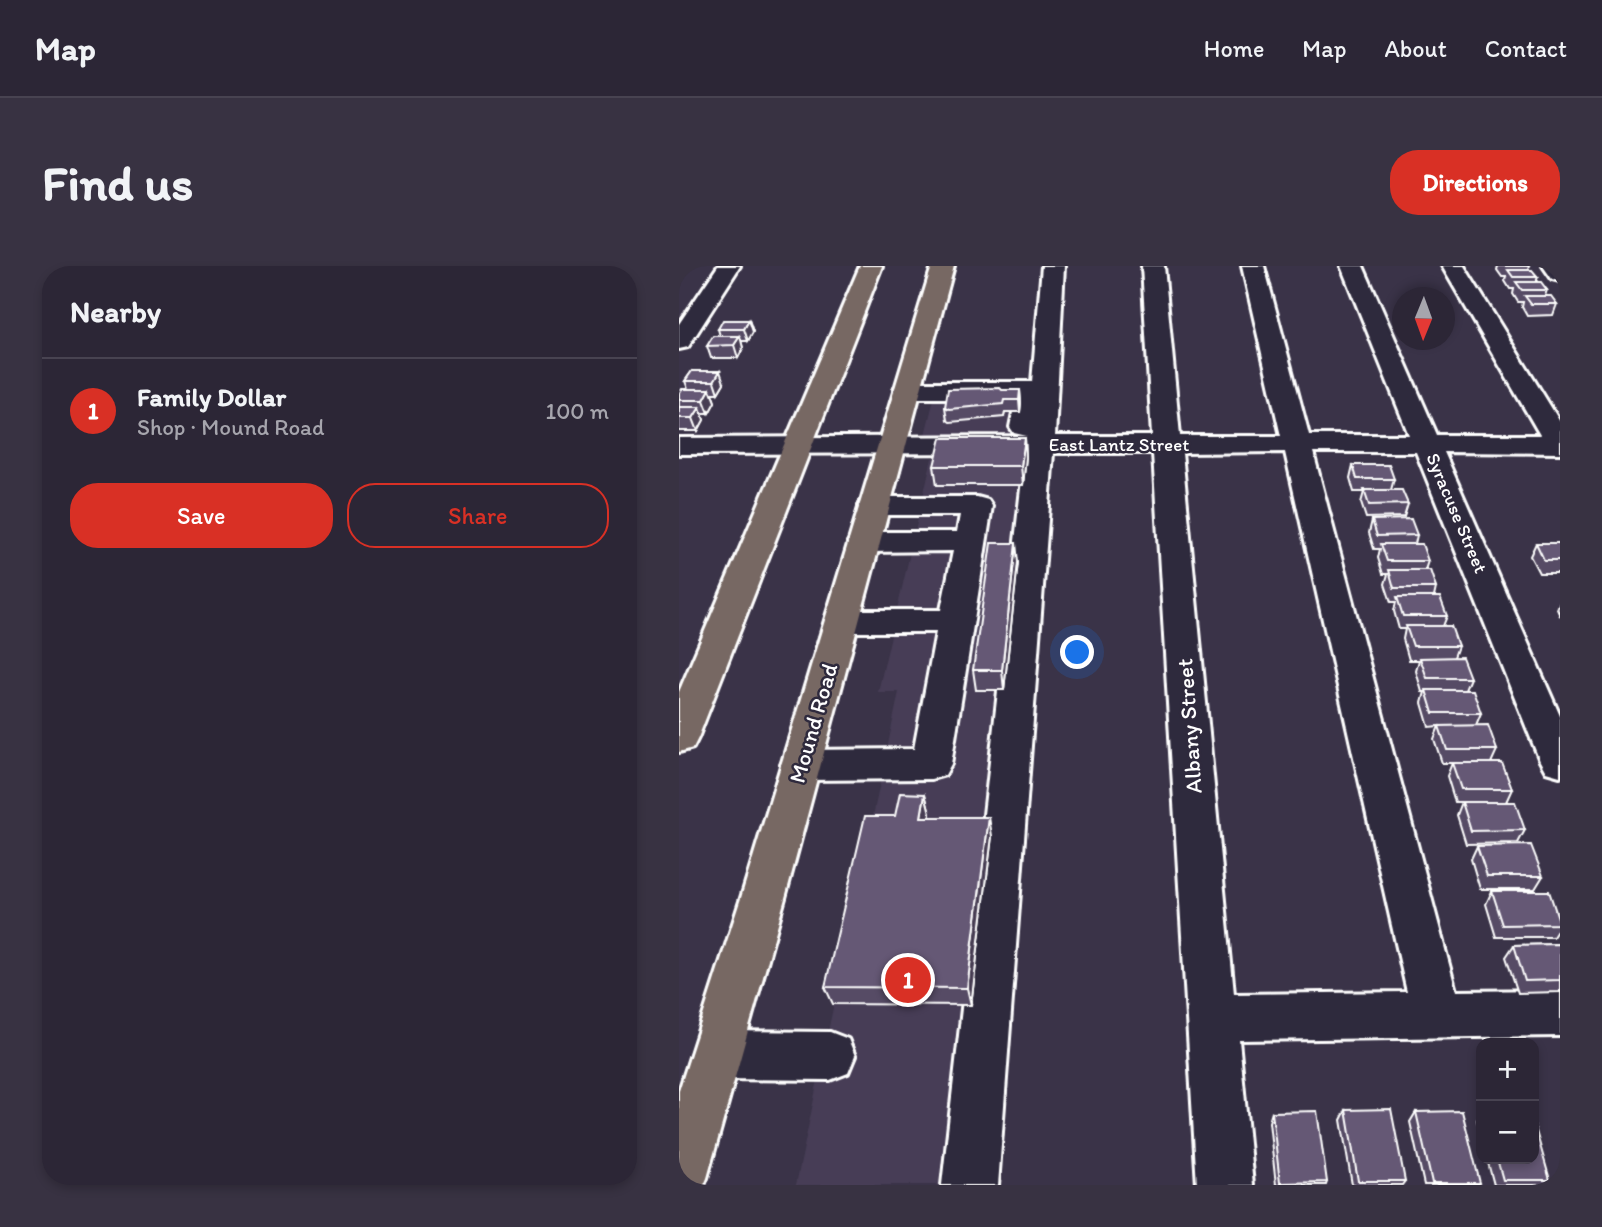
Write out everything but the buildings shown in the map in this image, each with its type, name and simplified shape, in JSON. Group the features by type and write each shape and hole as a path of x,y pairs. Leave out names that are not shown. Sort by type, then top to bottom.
{"main road":[{"path":"679,738 871,266"},
{"name":"Mound Road","path":"679,1178 892,445 930,403 943,266"}],"street":[{"path":"679,342 729,266"},
{"path":"970,1185 974,1058 1016,440 1053,266"},
{"name":"Albany Street","path":"1153,266 1225,1185"},
{"path":"1253,266 1437,1014"},
{"name":"Syracuse Street","path":"1352,266 1560,761"},
{"path":"1453,266 1560,444"},
{"path":"1554,266 1560,274"},
{"path":"1031,390 1026,427 1016,440 932,431 930,403 1031,390"},
{"name":"East Lantz Street","path":"679,446 892,445 1016,440 1167,444 1560,444"},
{"path":"801,765 931,764 971,541 869,524"},
{"path":"842,621 956,621"},
{"path":"1212,1017 1560,1013"},
{"path":"716,1055 830,1056"}],"shaded area":[{"path":"939,379 1038,379 1032,435 925,435"},
{"path":"932,458 1029,458 986,1185 796,1185 899,692 878,692"}],"place":[{"name":"Family Dollar","path":"908,980"}]}
